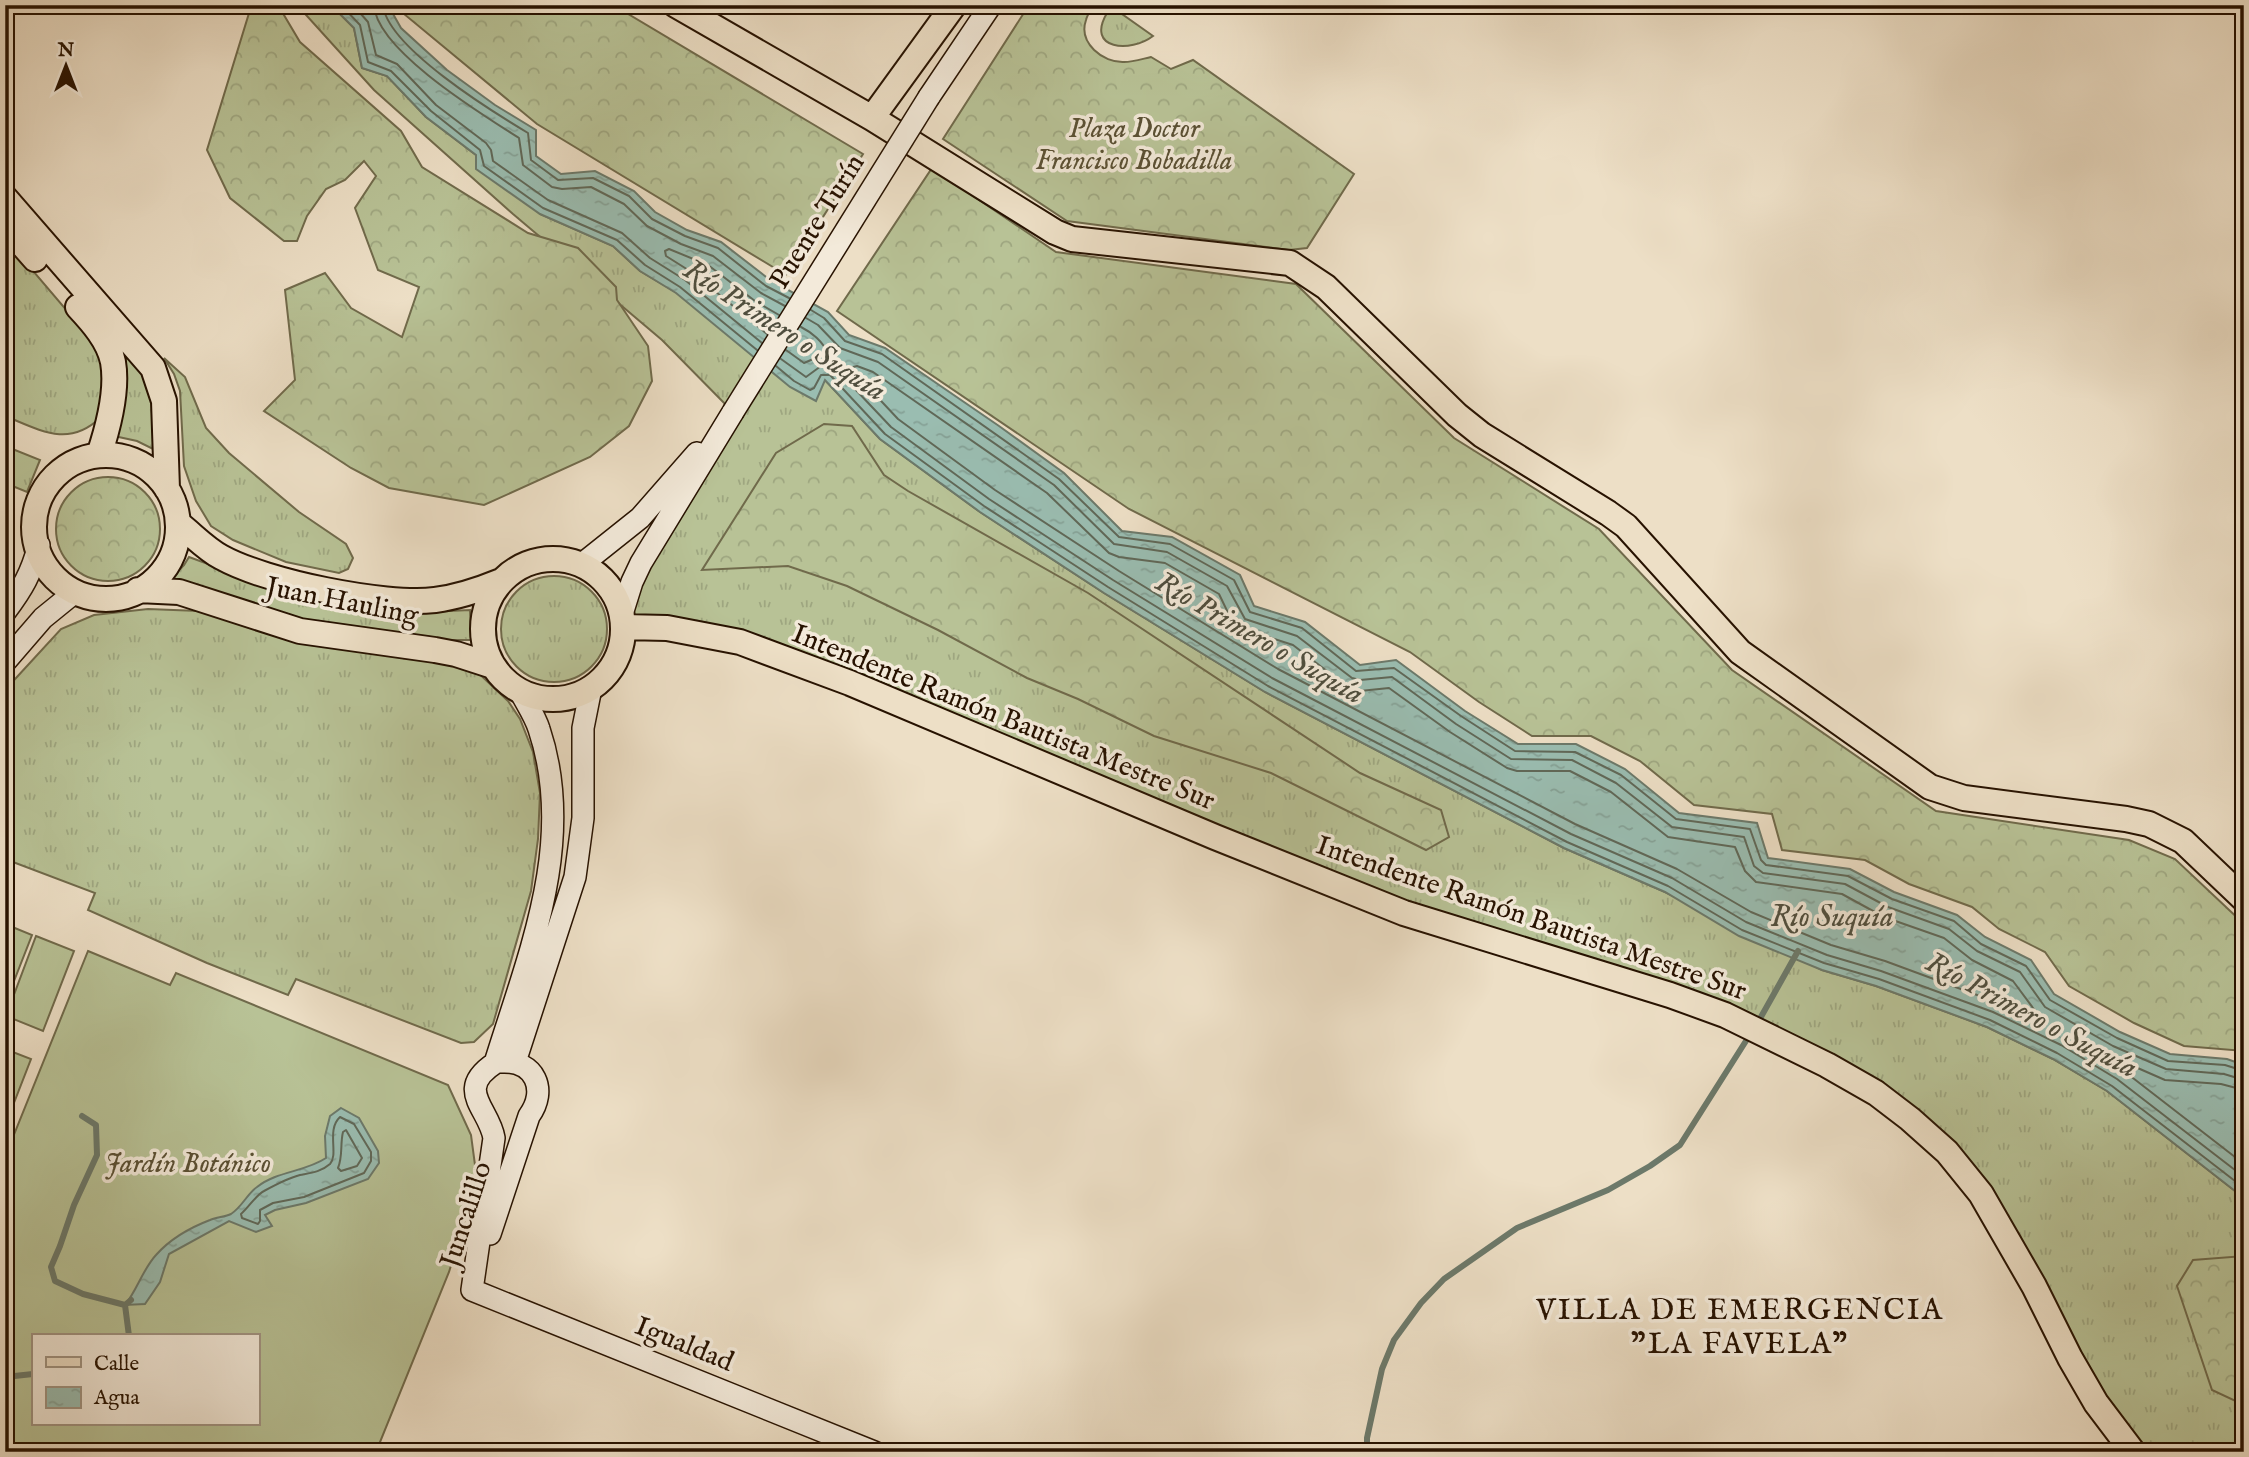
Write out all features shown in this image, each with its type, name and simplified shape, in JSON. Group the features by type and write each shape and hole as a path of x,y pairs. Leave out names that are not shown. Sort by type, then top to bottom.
{"main road":[{"path":"676,5 872,118 1055,232 1072,239 1290,263 1326,287 1457,415 1482,435 1626,526 1740,652 1930,787 1964,798 2149,824 2183,841 2244,899"},
{"path":"872,118 954,5"},
{"name":"Puente Turín","path":"622,620 632,582 641,563 929,97 991,5"},
{"path":"5,198 153,368 164,401 167,489"},
{"path":"5,225 94,324 106,343 113,362 113,399 109,425 99,455"},
{"name":"Puente Turín","path":"581,565 640,518 733,412"},
{"path":"99,455 122,456 144,465 167,489 174,500 179,524 175,548 164,570 146,587 124,597 99,598 75,592 55,578 43,560 34,536 35,513 43,491 58,473 99,455"},
{"name":"Juan Hauling","path":"179,524 218,555 241,567 275,578 359,596 401,601 433,600 465,595 501,581"},
{"path":"5,612 25,586 39,545"},
{"path":"547,559 565,560 581,565 603,580 618,601 622,620 620,651 615,662 609,672 592,688 563,699 541,698 520,691 505,680 493,666 486,650 482,632 484,614 491,596 501,581 514,570 530,563 547,559"},
{"name":"Juan Hauling","path":"138,590 179,592 300,631 435,650 493,666"},
{"path":"5,662 43,618 75,592"},
{"name":"Intendente Ramón Bautista Mestre Sur","path":"622,620 740,642 850,683 1202,832 1404,912 1670,995 1725,1015 1876,1093 1947,1152 1981,1194 2034,1286 2095,1403 2133,1452"},
{"name":"Juncalillo","path":"505,1063 575,877 583,818 583,728 592,688"},
{"name":"Juncalillo","path":"505,1063 542,911 553,847 553,802 548,764 538,727 520,691"},
{"name":"Juncalillo","path":"505,1063 530,1070 538,1087 538,1098 529,1116 472,1290 494,1138 491,1126 476,1099 476,1086 486,1069 505,1063"},
{"path":"483,1113 490,1120 507,1125 529,1116"},
{"name":"Igualdad","path":"472,1290 874,1452"}],"green space":[{"path":"258,5 278,5 300,42 401,131 422,167 528,233 578,248 616,287 617,300 648,346 652,381 629,426 590,457 484,505 389,488 351,468 264,411 295,380 285,290 325,273 351,308 402,337 419,287 378,270 355,208 376,176 364,161 345,180 326,189 307,216 297,241 284,241 230,198 207,150 250,10"},
{"path":"297,5 331,5 354,28 362,68 387,76 426,117 476,155 540,214 613,246 640,271 825,380 880,439 980,512 1104,593 1265,692 1564,848 1665,892 1822,970 1876,986 1987,1027 2053,1059 2107,1091 2244,1198 2244,1452 2133,1452 1947,1152 1770,1036 1404,913 850,683 622,614 733,412 662,340 513,214 374,90"},
{"path":"400,5 613,5 863,154 786,275 537,124 404,14"},
{"name":"Plaza Doctor Francisco Bobadilla","path":"1029,5 1094,5 1084,28 1089,44 1101,55 1124,62 1151,57 1171,69 1193,60 1354,174 1307,248 1289,250 1067,221 943,139"},
{"path":"1119,12 1153,36 1133,45 1114,45 1106,41 1102,35 1102,25 1107,13"},
{"path":"932,168 1056,252 1296,284 1454,438 1599,529 1732,670 1936,811 2129,840 2175,859 2244,924 2244,1051 2184,1046 2134,1023 2069,986 2045,952 1999,929 1972,907 1909,884 1865,860 1782,850 1772,814 1694,805 1640,761 1591,736 1532,736 1410,652 1129,509 837,311"},
{"path":"5,238 97,346 104,371 100,418 77,432 54,434 5,416"},
{"path":"119,343 144,365 156,416 153,449 137,441 114,436 125,390"},
{"path":"164,358 185,377 206,428 229,453 299,512 346,544 353,558 348,569 339,573 286,562 233,540 211,526 196,501 184,466 180,391"},
{"path":"824,424 852,426 884,475 908,491 1088,593 1360,773 1441,810 1449,837 1426,850 1271,773 1154,736 1027,678 938,630 847,586 788,566 702,570 776,453"},
{"path":"5,446 40,460 27,492 5,483"},
{"path":"108,477 128,481 145,492 156,509 160,529 156,549 145,566 128,577 108,581 88,577 71,566 60,549 56,529 60,509 71,492 88,481"},
{"path":"189,557 262,584 356,604 407,613 470,610 471,640 408,640 258,610 169,580"},
{"path":"554,576 574,580 591,592 603,609 607,629 603,649 591,666 574,678 554,682 534,678 517,666 505,649 501,629 505,609 517,592 534,580"},
{"path":"148,609 199,611 472,667 508,701 520,719 533,752 540,793 538,839 531,891 493,1024 474,1042 461,1043 296,979 288,995 207,963 88,910 95,893 5,859 5,690 61,629 94,615"},
{"path":"5,924 32,935 5,1004"},
{"path":"36,936 74,951 43,1031 6,1016"},
{"name":"Jardín Botánico","path":"88,951 170,985 176,973 448,1085 471,1135 477,1180 449,1272 376,1452 5,1452 5,1157"},
{"path":"5,1049 31,1059 5,1126"},
{"path":"2244,1256 2244,1405 2212,1390 2177,1286 2193,1260"}],"water":[{"name":"Río Suquía","path":"331,5 388,5 401,28 447,70 495,105 536,130 536,156 561,174 595,171 634,191 655,212 687,230 721,242 770,280 828,312 849,335 885,348 999,426 1064,473 1122,531 1172,537 1240,575 1254,606 1305,622 1360,665 1396,660 1465,711 1518,744 1576,744 1625,769 1679,813 1757,823 1768,858 1850,869 1894,892 1957,915 1985,937 2031,960 2054,994 2120,1032 2170,1054 2227,1059 2244,1065 2244,1198 2107,1091 2053,1059 1987,1027 1876,986 1822,970 1739,936 1665,892 1564,848 1265,692 1104,593 980,512 880,439 825,380 816,401 790,387 676,293 640,271 613,246 540,214 476,169 476,155 426,117 387,76 362,68 354,28"},
{"path":"341,1108 359,1118 378,1151 379,1163 368,1179 306,1203 275,1210 265,1215 272,1226 256,1232 229,1221 169,1254 160,1282 145,1304 125,1305 151,1261 174,1239 202,1223 231,1214 253,1190 265,1182 326,1158 325,1136 330,1116"}],"waterway":[{"path":"1757,1024 1798,951"},
{"path":"1367,1452 1367,1438 1382,1369 1394,1340 1421,1303 1444,1279 1517,1228 1608,1190 1680,1145 1751,1033"},
{"path":"82,1116 96,1125 97,1155 74,1205 51,1267 55,1281 83,1294 125,1305 131,1300"},
{"path":"125,1305 129,1334"},
{"path":"5,1377 32,1374"}],"district":[{"name":"VILLA DE EMERGENCIA \"LA FAVELA\"","path":"1740,1328"}],"water label":[{"name":"Río Primero o Suquía","path":"784,331"},
{"name":"Río Primero o Suquía","path":"1259,639"},
{"name":"Río Primero o Suquía","path":"2031,1016"}]}
